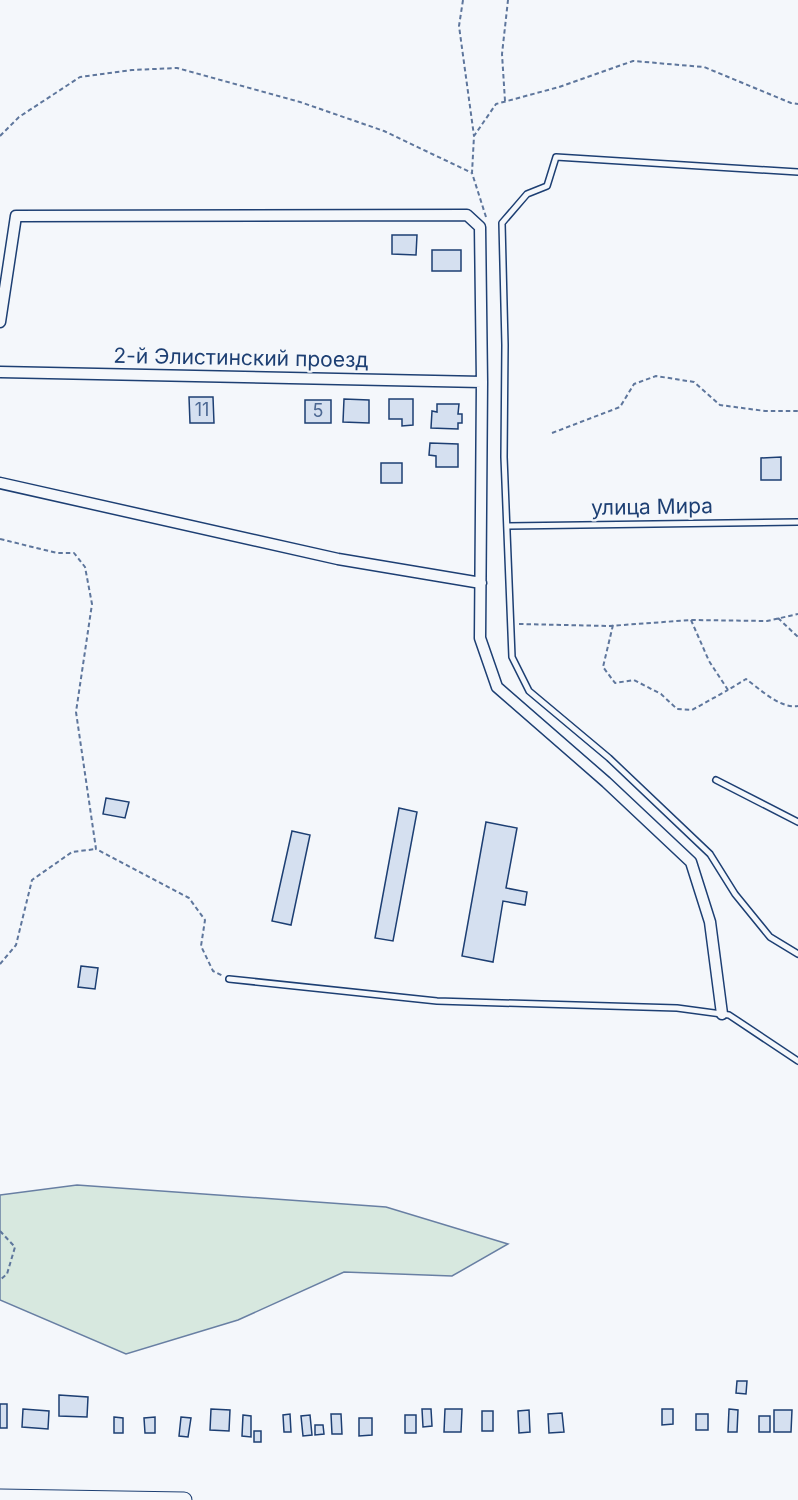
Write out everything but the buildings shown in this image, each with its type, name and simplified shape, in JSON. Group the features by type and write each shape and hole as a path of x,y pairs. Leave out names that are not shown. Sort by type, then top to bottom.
{"street":[{"path":"0,322 16,216 467,215 480,227 482,382 480,638 497,687 606,782 691,862 710,922 722,1014"},
{"name":"2-й Элистинский проезд","path":"0,372 482,382"},
{"path":"0,483 338,559 481,583"},
{"path":"7,1498 184,1500"}],"lane":[{"path":"798,172 556,157 547,186 527,194 502,224 505,345 504,457 512,657 529,691 609,758 710,854 735,894 770,937 798,954"},
{"name":"улица Мира","path":"507,526 798,522"},
{"path":"716,780 798,822"},
{"path":"229,979 437,1001 677,1008 729,1015 798,1061"}],"path":[{"path":"463,0 459,26 474,136 472,172 486,219"},
{"path":"504,101 502,54 508,0"},
{"path":"474,136 496,104 559,87 633,61 704,67 798,104"},
{"path":"0,136 19,117 80,77 132,70 177,68 300,102 384,130 472,172"},
{"path":"552,433 620,406 634,384 656,376 694,382 720,405 765,411 798,411"},
{"path":"0,539 57,553 74,553 85,567 92,604 76,712 96,849"},
{"path":"510,624 613,625 691,620 767,621 798,614"},
{"path":"778,618 798,638"},
{"path":"691,620 709,661 728,690"},
{"path":"613,625 603,667 615,683 634,680 661,694 677,709 692,710 746,679 778,701 793,707 798,706"},
{"path":"0,964 16,945 32,880 72,852 96,849 189,898 205,920 201,946 213,971 229,979"},
{"path":"0,1231 15,1247 7,1274 0,1280"}],"shaded area":[{"path":"77,1185 386,1207 508,1244 452,1276 344,1272 238,1320 126,1354 0,1300 0,1195"}]}
